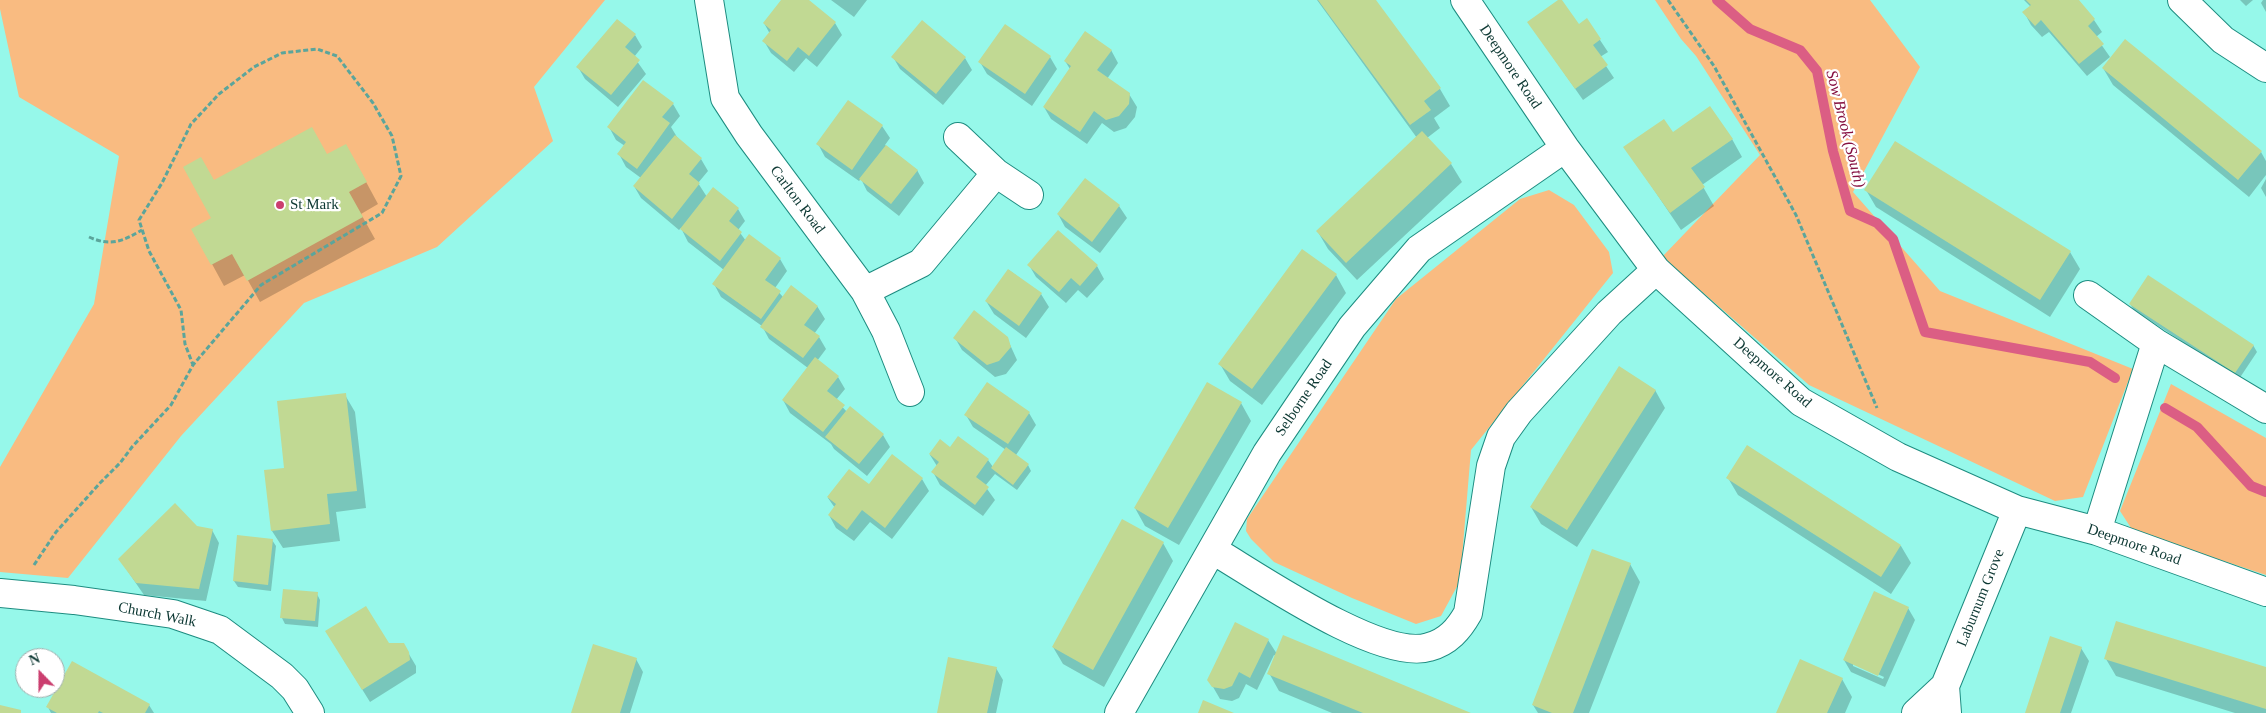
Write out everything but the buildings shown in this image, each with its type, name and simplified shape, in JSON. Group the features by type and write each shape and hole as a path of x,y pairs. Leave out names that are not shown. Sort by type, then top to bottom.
{"street":[{"name":"Carlton Road","path":"709,0 725,98 749,135 865,290 886,331 910,392"},
{"name":"Deepmore Road","path":"1466,0 1565,148 1656,270 1801,402 1898,457 2017,510 2097,531 2266,592"},
{"path":"2182,0 2223,40 2266,68"},
{"path":"958,137 996,173 1029,195"},
{"name":"Selborne Road","path":"1119,713 1267,453 1352,326 1420,249 1565,148"},
{"path":"865,290 921,263 996,173"},
{"path":"1213,550 1340,626 1404,649 1429,648 1448,638 1460,627 1468,613 1491,466 1502,437 1518,412 1610,313 1656,270"},
{"path":"2088,295 2156,343 2266,409"},
{"path":"2097,531 2156,343"},
{"name":"Laburnum Grove","path":"1916,713 1945,686 2017,510"},
{"name":"Church Walk","path":"5,593 74,600 173,614 220,630 282,676 295,690 310,713"},
{"name":"Laburnum Grove","path":"1945,686 1947,713"}],"path":[{"path":"1668,0 1714,66 1796,215 1879,412"},
{"path":"5,593 39,559 56,532 171,405 193,366 261,285 382,213 401,176 392,136 373,104 337,56 317,49 282,53 254,67 226,89 191,124 162,183 139,220 149,251 181,310 185,344 193,366"},
{"path":"89,237 96,240 120,243 142,230"}],"shaded area":[{"path":"0,0 605,0 534,87 553,141 437,247 304,303 181,436 68,578 0,572 0,467 94,304 119,156 19,97 0,9"},
{"path":"1655,0 1870,0 1920,67 1853,192 1940,291 2133,369 2083,497 2055,501 1809,385 1662,257 1760,155 1696,56 1681,39"},
{"path":"1549,190 1574,205 1609,252 1613,273 1471,450 1460,581 1441,616 1416,624 1352,598 1274,562 1251,539 1246,531 1247,519 1396,299 1520,199"},
{"path":"2171,384 2266,438 2266,575 2133,531 2120,511"}],"waterway":[{"name":"Sow Brook (South)","path":"1717,0 1750,29 1800,50 1817,71 1833,151 1850,211 1877,223 1893,239 1925,332 2090,362 2115,378"},
{"name":"Sow Brook (South)","path":"2165,408 2197,427 2251,486 2266,492"}],"place":[{"name":"St Mark","path":"280,205"}]}
